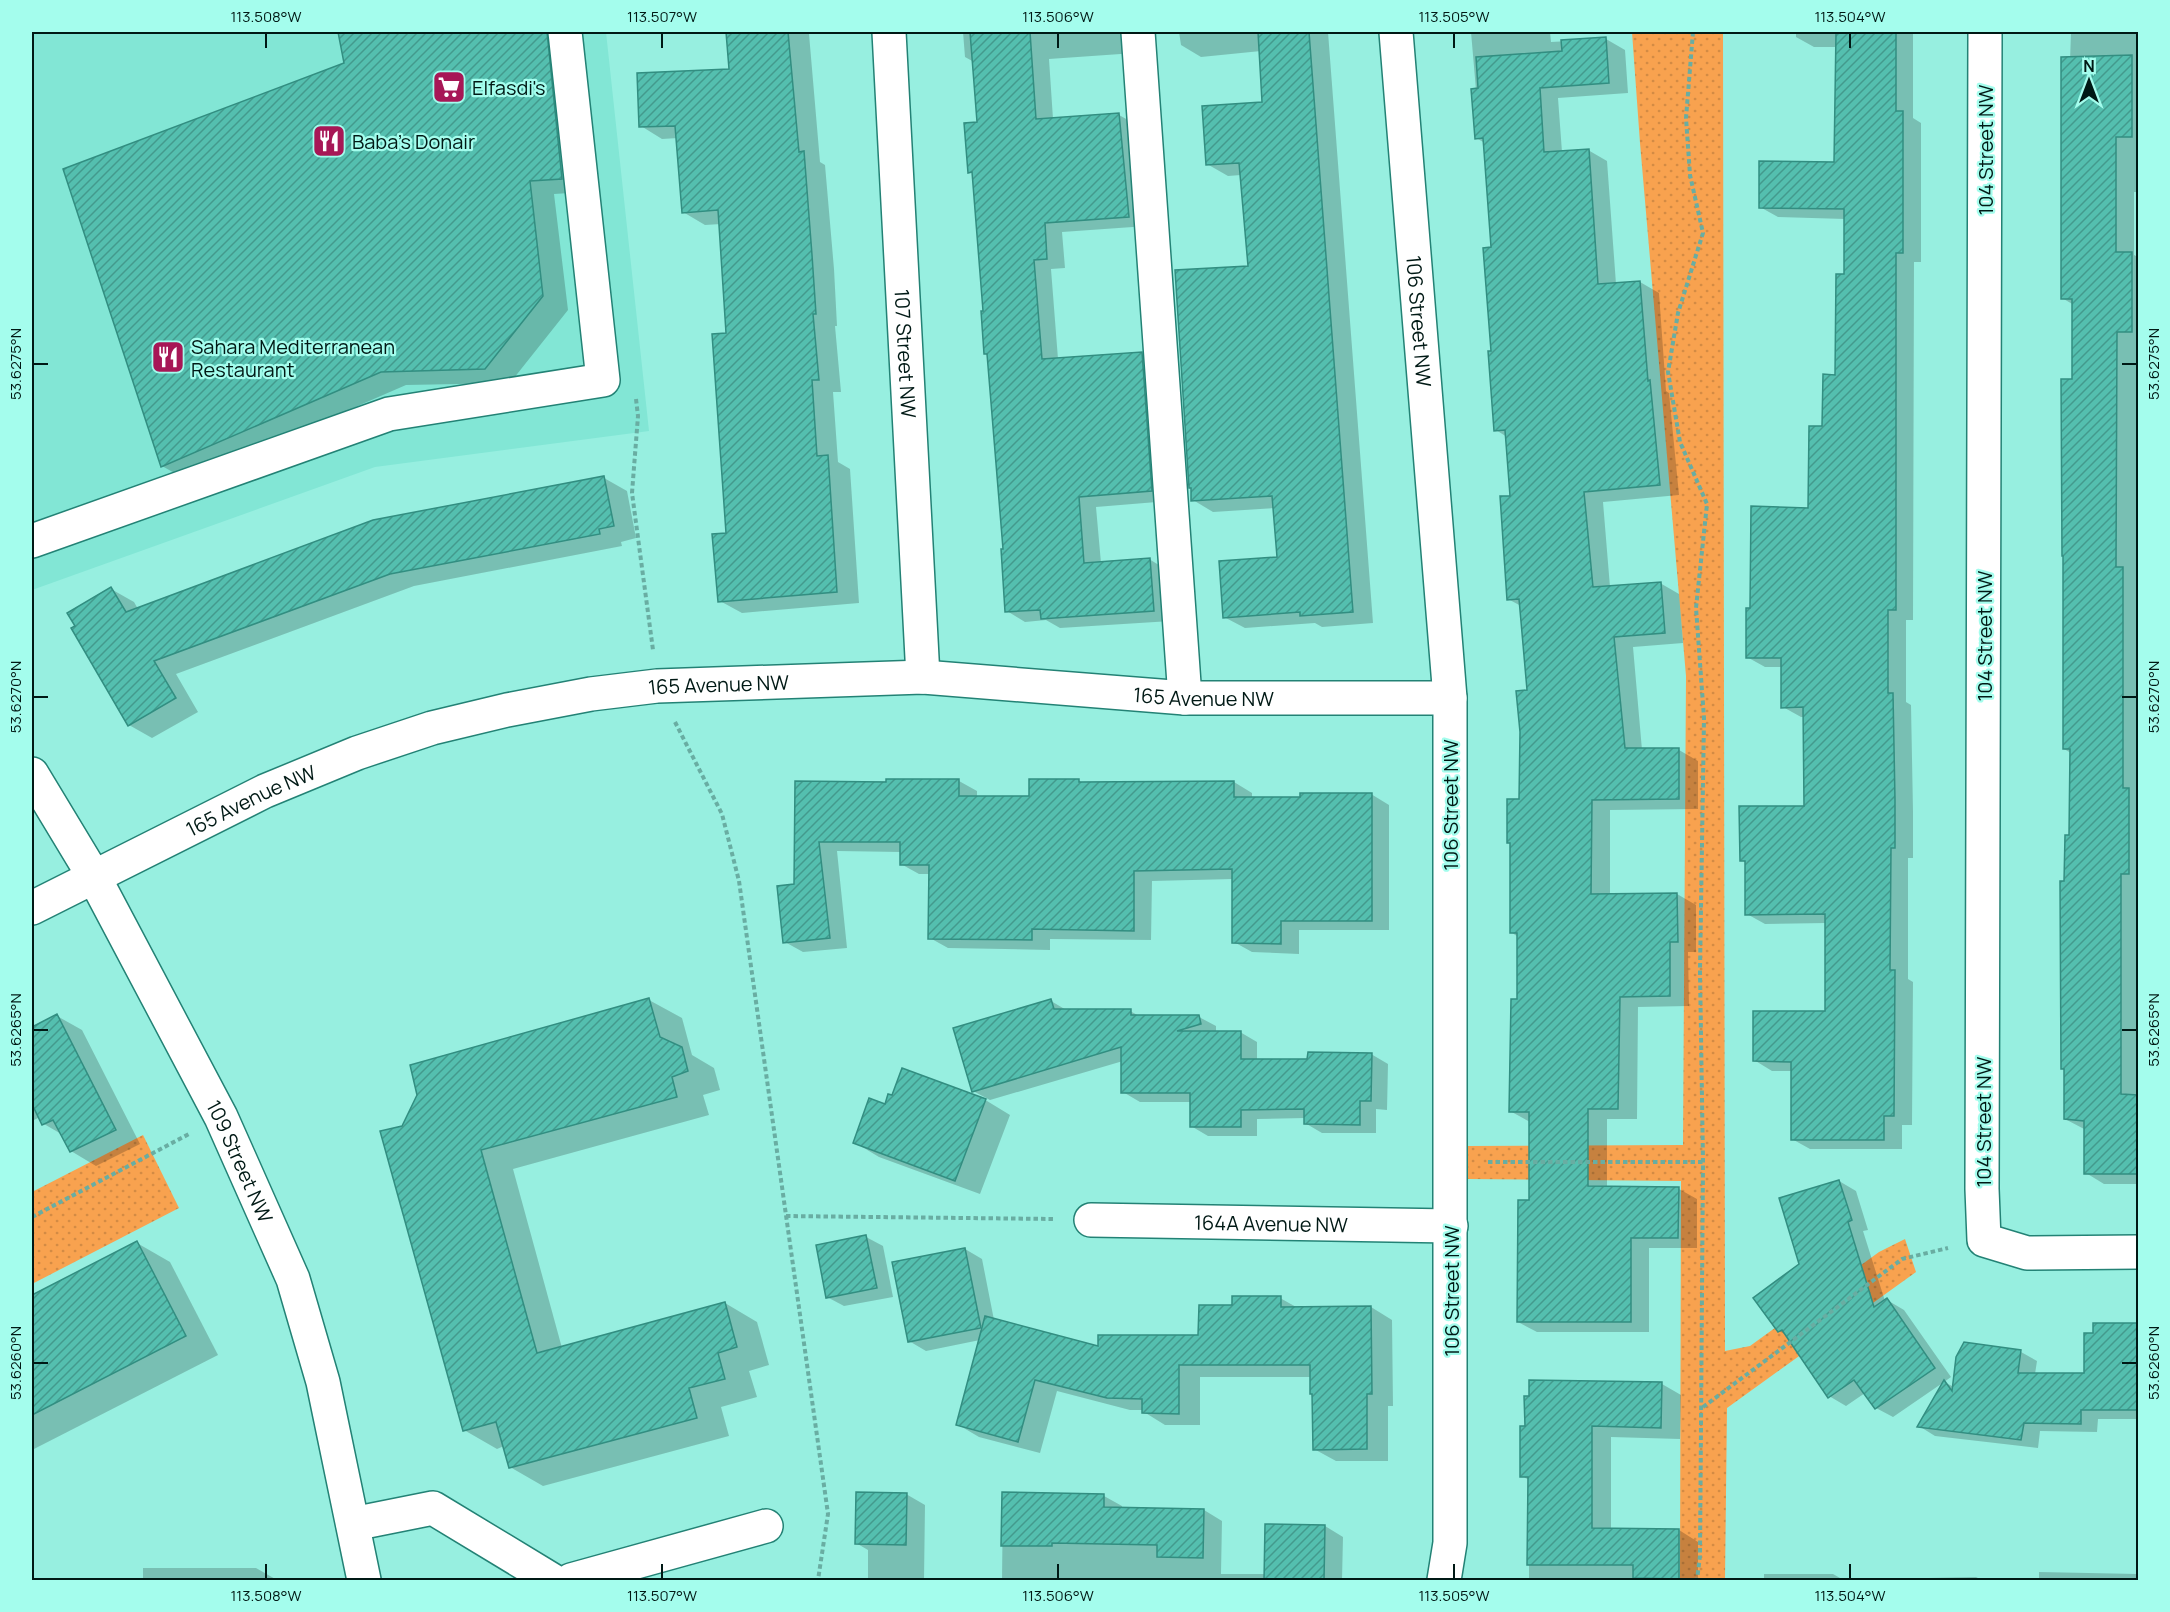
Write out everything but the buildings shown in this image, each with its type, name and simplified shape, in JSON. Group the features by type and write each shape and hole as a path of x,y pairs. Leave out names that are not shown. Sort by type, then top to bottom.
{"street":[{"path":"32,541 389,414 603,380 565,32"},
{"name":"107 Street NW","path":"888,32 923,677"},
{"path":"1138,32 1185,698"},
{"name":"106 Street NW","path":"1396,32 1450,698 1450,1543 1444,1581"},
{"name":"104 Street NW","path":"1984,1240 1982,1165 1985,32"},
{"name":"165 Avenue NW","path":"32,908 93,875 265,791 357,753 432,728 507,710 591,694 657,686 923,677 1185,698 1450,698"},
{"name":"109 Street NW","path":"32,774 93,875 221,1116 293,1279 323,1382 364,1581"},
{"name":"164A Avenue NW","path":"1091,1220 1451,1226"},
{"path":"1984,1240 2027,1253 2139,1252"},
{"path":"353,1524 433,1508 552,1581"},
{"path":"571,1581 766,1526"}],"path":[{"path":"1693,32 1686,118 1690,175 1703,233 1678,312 1668,372 1680,442 1707,504 1696,608 1704,718 1700,971 1703,1162 1702,1408 1700,1556 1697,1581"},
{"path":"636,393 638,416 632,493 657,686 722,814 738,881 828,1514 818,1581"},
{"path":"32,1217 162,1150 221,1116"},
{"path":"1451,1162 1703,1162"},
{"path":"786,1216 1091,1220"},
{"path":"1702,1408 1902,1259 1984,1240"}],"shaded area":[{"path":"32,32 606,32 649,431 375,467 32,590"},
{"path":"1632,32 1723,32 1725,1351 1750,1346 1879,1252 1905,1239 1916,1272 1727,1408 1725,1580 1680,1580 1681,1181 1468,1179 1467,1146 1683,1145 1686,676"},
{"path":"143,1135 179,1208 32,1284 32,1192"}],"place":[{"name":"Elfasdi's","path":"449,87"},
{"name":"Baba's Donair","path":"329,141"},
{"name":"Sahara Mediterranean Restaurant","path":"168,357"}]}
